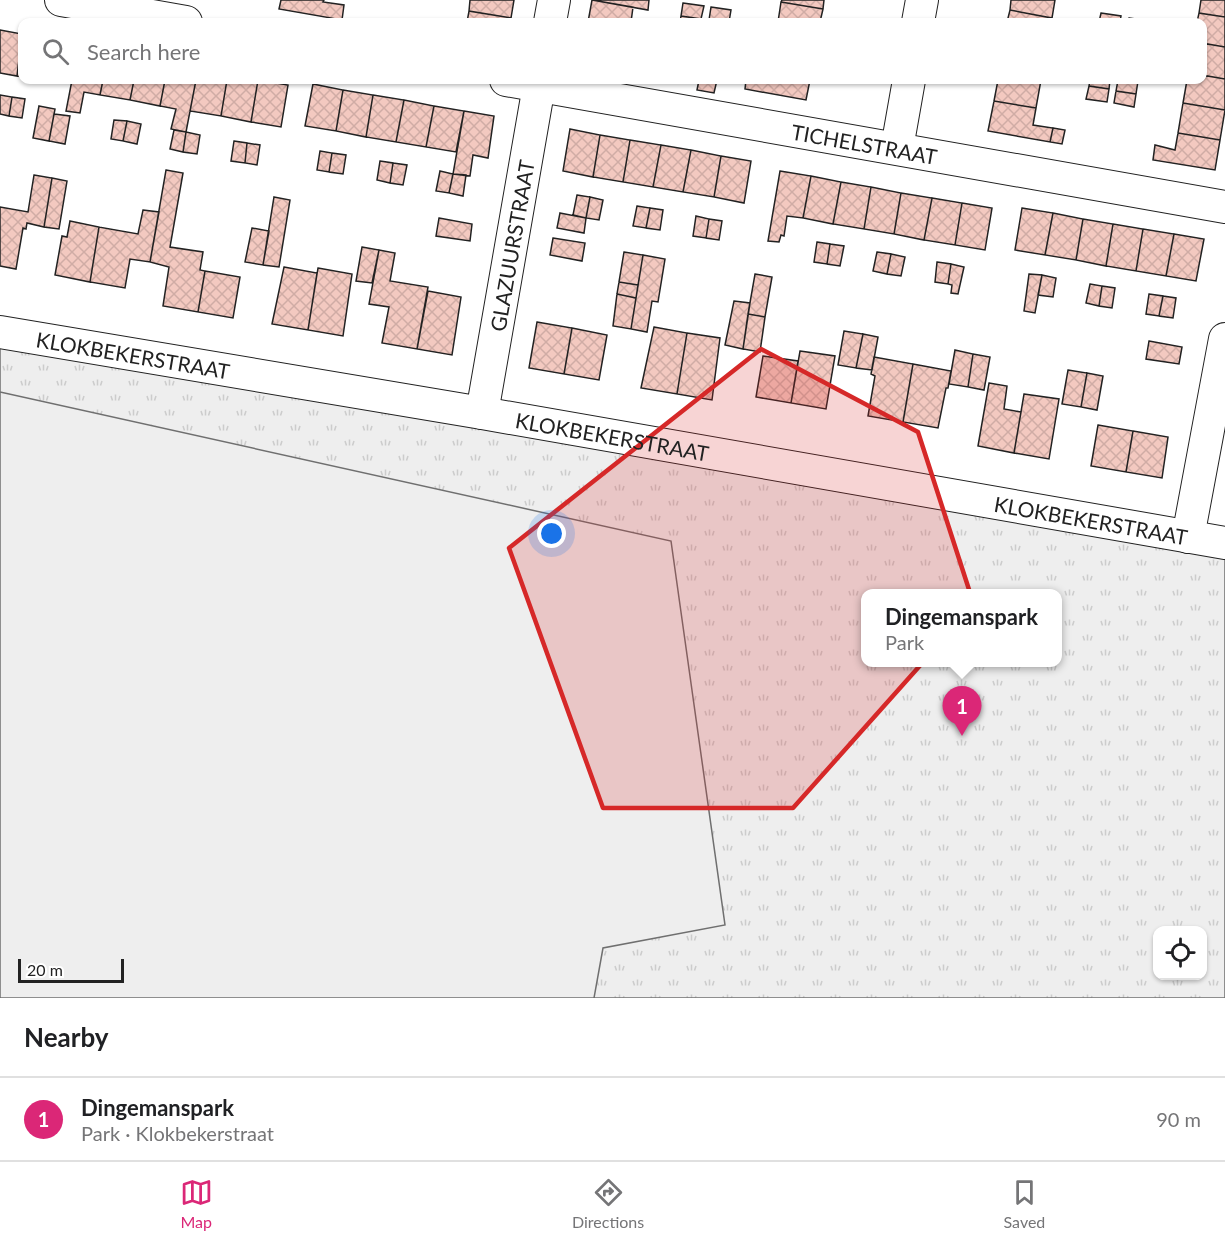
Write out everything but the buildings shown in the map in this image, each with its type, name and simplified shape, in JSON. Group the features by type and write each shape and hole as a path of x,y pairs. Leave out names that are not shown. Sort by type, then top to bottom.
{"street":[{"path":"61,0 164,18"},
{"path":"188,18 192,0"},
{"path":"551,18 554,0"},
{"path":"919,18 922,0"},
{"name":"GLAZUURSTRAAT","path":"482,413 540,84"},
{"name":"TICHELSTRAAT","path":"551,84 1225,207"},
{"path":"897,148 908,84"},
{"name":"KLOKBEKERSTRAAT","path":"0,332 482,413 1225,543"},
{"path":"1188,537 1225,339"}],"highlighted area":[{"path":"761,349 918,432 974,605 793,808 603,808 509,548"}],"green space":[{"path":"0,333 1225,547 1225,998 594,998 603,948 725,925 671,541 0,392"},
{"path":"0,334 1225,553 1225,998 0,998"}],"place":[{"name":"Dingemanspark","path":"962,736"}]}
